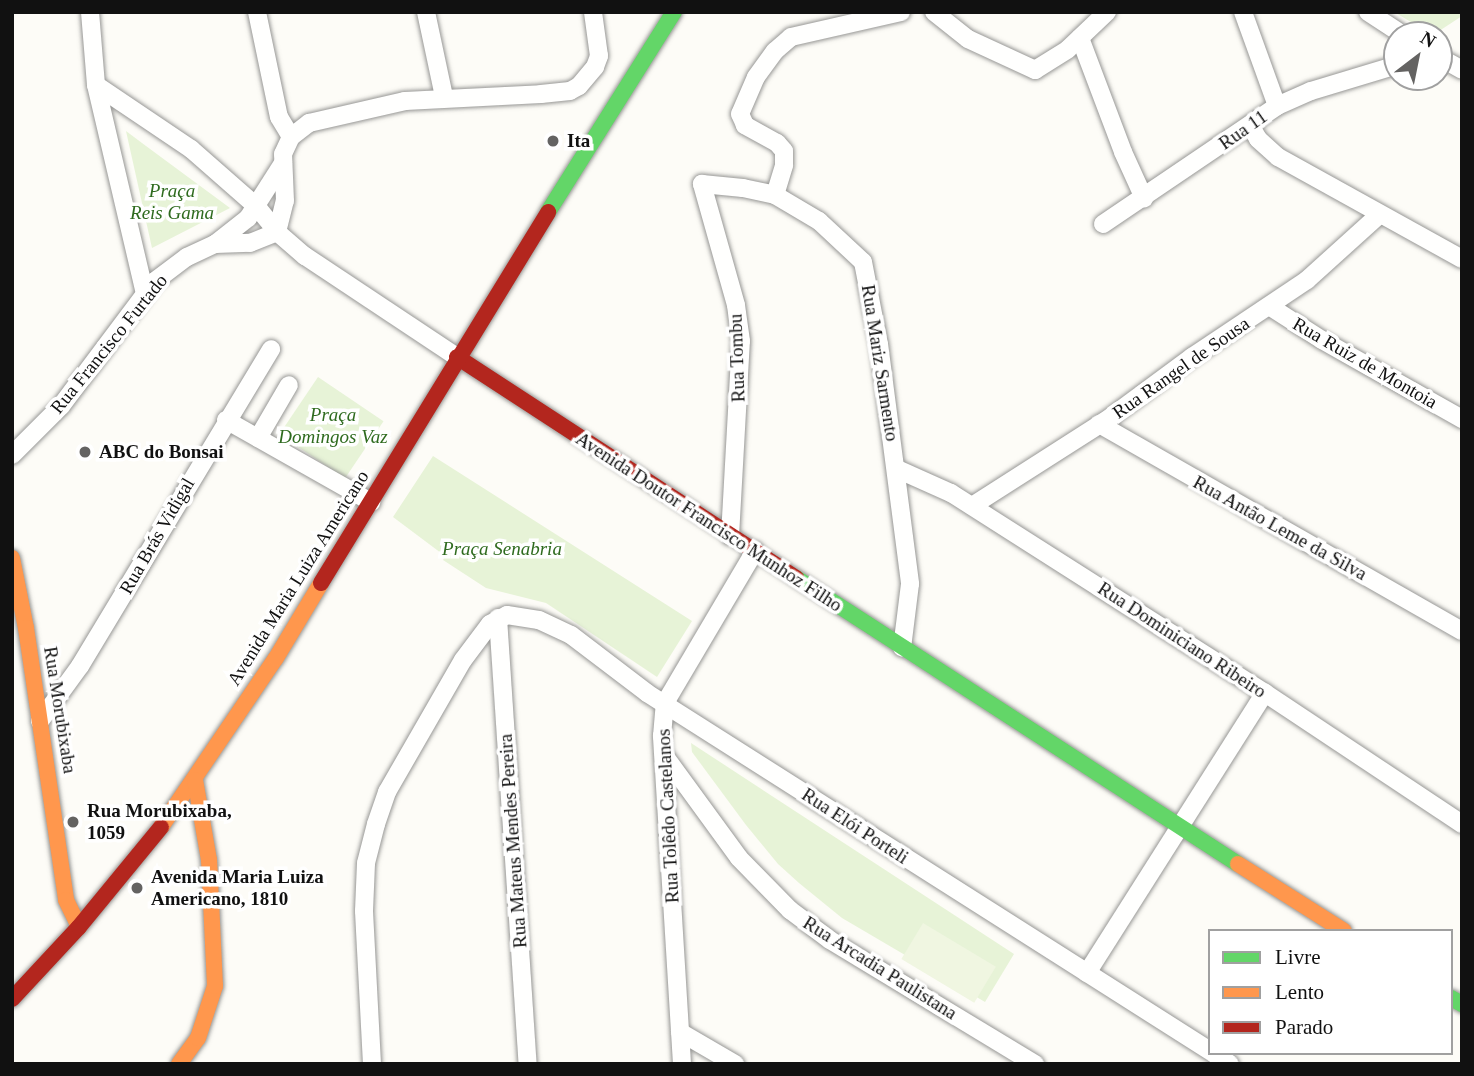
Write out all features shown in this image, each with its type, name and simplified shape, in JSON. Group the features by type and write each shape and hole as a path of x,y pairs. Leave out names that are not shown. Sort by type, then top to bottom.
{"street":[{"path":"90,12 96,85 145,294"},
{"path":"257,12 279,117 291,136 309,123 380,105 444,97 570,91 585,80 595,67 599,45 593,12"},
{"path":"426,12 444,97"},
{"name":"Avenida Maria Luiza Americano","path":"12,999 79,927 179,804 276,658 457,357 674,12"},
{"path":"775,195 784,165 784,152 776,143 744,125 740,114 756,76 775,51 791,37 901,12"},
{"path":"934,12 968,39 1035,70 1056,58 1107,12"},
{"path":"1243,12 1277,106"},
{"path":"1368,12 1383,22"},
{"path":"1080,38 1123,152 1144,198"},
{"name":"Rua 11","path":"1103,225 1277,106 1311,91 1383,69"},
{"name":"Avenida Doutor Francisco Munhoz Filho","path":"96,85 191,149 257,207 277,232 338,279 902,648 1341,929"},
{"path":"1250,125 1258,139 1278,157 1462,259"},
{"name":"Rua Francisco Furtado","path":"12,455 61,406 145,294 173,266 215,244 257,207 283,163 291,136"},
{"name":"Rua Francisco Furtado","path":"215,244 250,243 277,232 285,201 283,163"},
{"name":"Rua Mariz Sarmento","path":"702,184 775,195 800,208 834,232 863,262 879,344 910,584 902,648"},
{"name":"Rua Tombu","path":"702,184 736,305 741,341 730,536"},
{"name":"Rua Rangel de Sousa","path":"972,506 1099,424 1204,348 1269,306 1331,260 1380,214"},
{"name":"Rua Ruiz de Montoia","path":"1269,306 1462,419"},
{"name":"Rua Brás Vidigal","path":"40,721 80,666 271,349"},
{"path":"258,438 289,384"},
{"path":"226,420 370,502"},
{"name":"Rua Antão Leme da Silva","path":"1099,424 1462,631"},
{"name":"Rua Dominiciano Ribeiro","path":"897,469 938,486 972,506 1265,693 1462,824"},
{"name":"Rua Tolêdo Castelanos","path":"682,1064 664,755 665,703 755,551"},
{"name":"Rua Morubixaba","path":"12,558 19,629 40,721 66,900 79,927"},
{"name":"Rua Elói Porteli","path":"499,618 521,615 556,626 639,688 1208,1050"},
{"path":"372,1064 364,911 366,863 376,824 387,792 463,660 490,624 499,618"},
{"name":"Rua Mateus Mendes Pereira","path":"499,618 528,1064"},
{"path":"1087,973 1265,693"},
{"name":"Rua Arcadia Paulistana","path":"664,755 739,858 790,910 830,940 1035,1064"},
{"path":"179,1064 198,1038 215,986 209,860 195,780"},
{"path":"179,804 193,811 202,822"},
{"path":"63,870 82,894 100,902"},
{"path":"680,1032 735,1064"}],"green space":[{"path":"1394,12 1462,12 1462,16 1453,22 1409,21"},
{"name":"Praça Reis Gama","path":"126,131 146,146 230,208 152,248"},
{"name":"Praça Domingos Vaz","path":"318,377 383,421 345,478 279,434"},
{"name":"Praça Senabria","path":"433,456 692,621 657,677 546,603 486,588 443,560 445,556 393,517"},
{"path":"691,743 1014,954 985,1002 842,918 799,883 778,864 746,825 692,752"},
{"path":"923,923 996,967 974,1003 901,959"}],"traffic: fast":[{"path":"548,212 674,12"},
{"path":"796,578 1238,864"},
{"path":"1453,999 1462,1004"}],"traffic: slow":[{"path":"12,558 26,628 66,900 79,927"},
{"path":"161,827 276,658 321,583"},
{"path":"179,1064 198,1038 215,986 209,860 195,780"},
{"path":"1238,864 1341,929"}],"traffic: jam":[{"path":"321,583 548,212"},
{"path":"457,357 796,578"},
{"path":"12,999 79,927 161,827"}],"place":[{"name":"Ita","path":"553,141"},
{"name":"ABC do Bonsai","path":"85,452"},
{"name":"Rua Morubixaba, 1059","path":"73,822"},
{"name":"Avenida Maria Luiza Americano, 1810","path":"137,888"}]}
